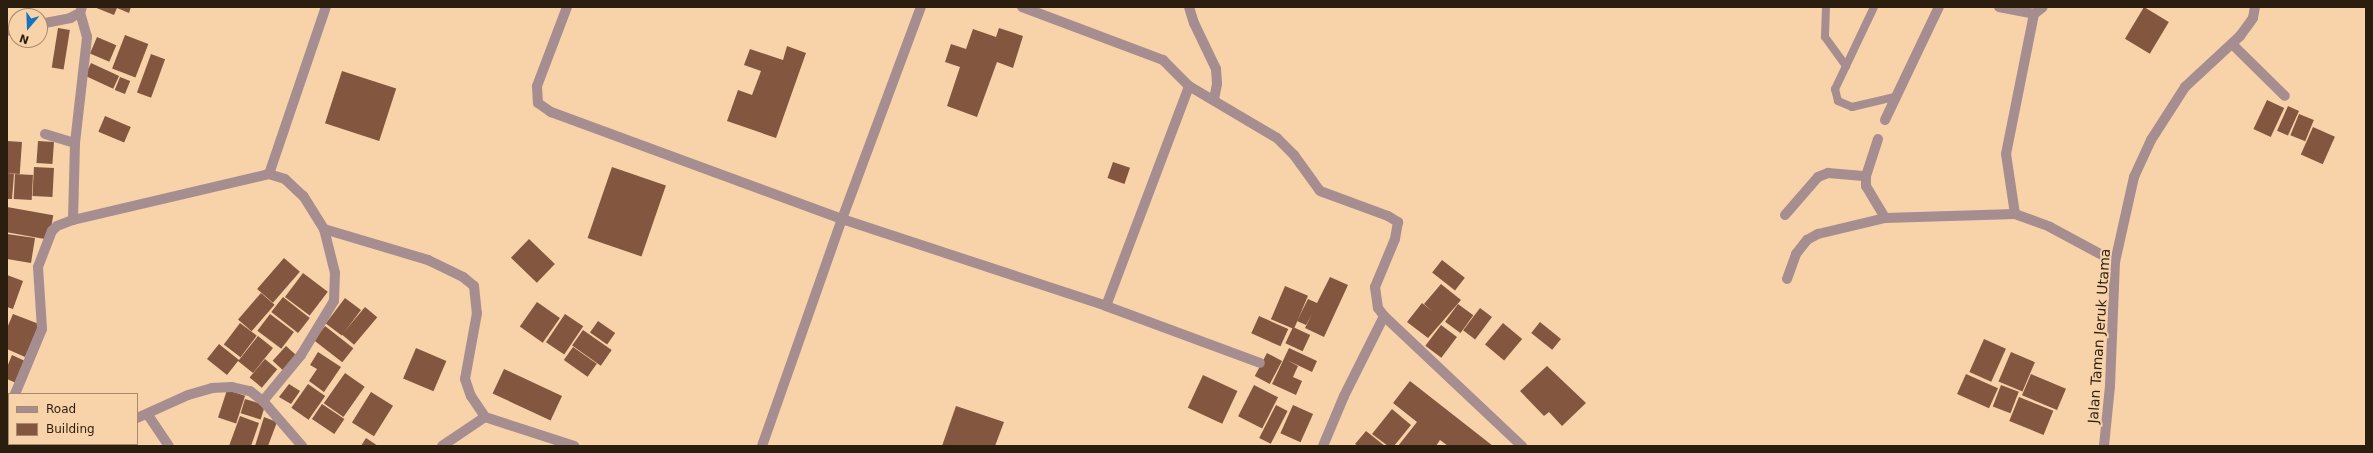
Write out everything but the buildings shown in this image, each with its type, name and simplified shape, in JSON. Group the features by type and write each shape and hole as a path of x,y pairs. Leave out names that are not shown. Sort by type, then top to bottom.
{"street":[{"path":"269,174 326,7"},
{"path":"567,7 537,86 538,103 551,112 842,219 1106,306 1260,363"},
{"path":"762,446 842,219 921,7"},
{"path":"1022,7 1163,60 1189,86 1214,99 1286,146 1320,191 1388,216 1398,222 1395,239 1375,287 1374,295 1384,316 1522,446"},
{"path":"1189,7 1194,23 1216,69 1217,84 1214,99"},
{"path":"1885,120 1894,97 1939,7"},
{"path":"1999,7 2034,14"},
{"path":"2015,214 2006,154 2034,14 2043,7"},
{"name":"Jalan Taman Jeruk Utama","path":"2104,446 2110,386 2115,262 2134,177 2151,140 2185,87 2232,44 2253,18 2255,7"},
{"path":"48,22 70,18 81,10 87,37 75,143 73,220"},
{"path":"2232,44 2285,96"},
{"path":"1106,306 1189,86"},
{"path":"45,134 75,143"},
{"path":"1878,139 1866,176 1866,186 1885,218"},
{"path":"1785,215 1818,177 1828,173 1866,176"},
{"path":"15,393 42,329 38,267 52,231 57,226 73,220 269,174 285,179 303,196 324,229 334,273 334,301 301,355 263,401"},
{"path":"1787,279 1796,254 1807,240 1818,234 1885,218 2015,214 2050,227 2115,262"},
{"path":"324,229 428,260 463,277 474,286 477,313 465,379 471,396 485,418 574,446"},
{"path":"1323,446 1344,396 1384,316"},
{"path":"138,418 148,415 188,395 212,388 232,387 250,391 263,401 302,446"},
{"path":"148,415 169,446"},
{"path":"442,446 485,418"}],"lane":[{"path":"1826,7 1825,37 1846,66"},
{"path":"1874,7 1836,89 1838,101 1852,107 1894,97"}]}
